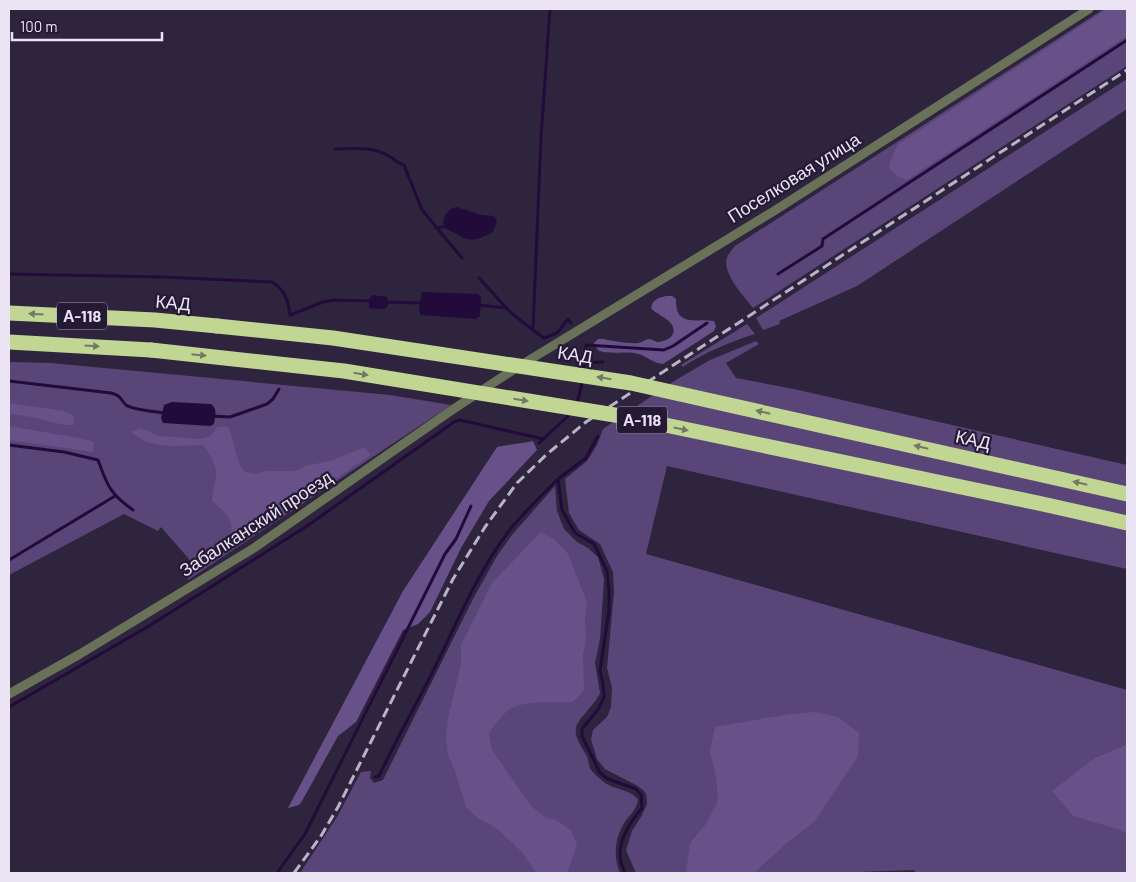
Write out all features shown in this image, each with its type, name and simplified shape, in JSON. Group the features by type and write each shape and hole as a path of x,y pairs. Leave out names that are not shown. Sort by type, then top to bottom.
{"highway":[{"name":"КАД","path":"9,313 154,320 333,338 631,382 1127,494"},
{"name":"А-118","path":"9,342 151,350 344,371 626,417 1127,523"}],"street":[{"name":"Поселковая улица","path":"514,370 774,211 1089,9"},
{"name":"Забалканский проезд","path":"9,694 80,654 254,548 514,370"}],"shaded area":[{"path":"1104,9 1127,9 1127,66 753,308 736,287 729,275 726,263 729,254 735,246"},
{"path":"1107,9 1127,9 1127,36 907,180 898,177 890,170 889,165 897,145"},
{"path":"1127,79 1127,109 857,286 779,321 780,324 763,330 756,318"},
{"path":"457,207 482,215 494,216 497,221 493,232 473,240 448,230 443,223 444,217 449,210"},
{"path":"422,292 478,294 481,297 480,316 476,319 420,315 419,308"},
{"path":"372,295 387,297 388,305 386,308 369,308 369,300"},
{"path":"672,296 676,299 679,314 683,318 688,320 714,321 716,326 714,331 663,364 638,354 605,352 597,349 594,343 598,339 639,343 650,339 660,342 670,338 673,332 672,325 651,308 656,299"},
{"path":"747,324 755,334 718,348 683,367 681,365"},
{"path":"756,341 759,344 726,363 736,378 794,389 1127,465 1127,569 667,466 646,554 1127,690 1127,744 1096,757 1122,830 1127,834 1127,873 916,873 914,870 857,873 636,873 626,850 632,831 647,804 646,794 636,785 605,769 597,759 591,739 593,730 607,717 611,707 612,688 607,668 614,592 613,572 600,544 579,530 569,513 565,479 587,461 597,445 603,429 674,381 710,360"},
{"path":"9,362 51,363 390,395 451,405 188,580 189,559 161,527 158,531 124,514 9,575"},
{"path":"172,402 211,404 215,411 214,424 210,426 163,423 161,418 164,405"},
{"path":"9,403 64,411 73,415 74,425 64,425 32,417 9,414"},
{"path":"9,426 94,442 93,452 9,440"},
{"path":"227,426 241,467 245,472 255,474 265,471 295,471 305,466 334,460 364,447 371,455 240,543 227,544 231,524 227,515 212,501 216,471 203,445 165,446 147,442 131,432 141,428 159,436 200,439 211,436 217,427"},
{"path":"533,441 537,450 489,501 461,548 430,612 418,624 403,630 356,722 338,736 299,805 288,808 403,591 497,447"},
{"path":"555,486 557,511 564,529 577,542 588,548 598,557 604,579 600,639 595,663 600,693 579,720 576,734 592,771 608,785 635,796 638,800 617,838 616,856 620,873 300,873 337,817 361,772 371,771 370,778 374,783 383,780 473,599 497,556 512,535"},
{"path":"541,532 556,541 568,554 587,602 586,638 583,655 584,690 573,702 532,703 510,709 501,717 489,733 492,750 532,807 547,818 556,820 571,830 577,845 567,873 536,873 523,853 495,827 479,819 466,807 448,755 446,737 448,718 461,664 461,645 492,583"},
{"path":"815,712 838,717 859,733 858,756 814,822 788,842 754,873 686,873 690,843 706,824 718,801 716,777 710,751 715,727 790,714"},
{"path":"1127,744 1127,834 1121,830 1073,816 1052,791 1096,757"}],"waterway":[{"path":"479,278 510,312 533,330 541,137 550,9"},
{"path":"778,274 822,246 823,239 1127,40"},
{"path":"335,149 375,150 404,165 422,210 462,258"},
{"path":"436,228 448,226"},
{"path":"9,274 161,277 272,282 280,288 285,296 290,315 323,302 334,300 372,301"},
{"path":"385,302 422,303"},
{"path":"478,305 507,308"},
{"path":"533,330 544,338 557,333 568,319 571,323"},
{"path":"584,371 586,345 664,350 707,323"},
{"path":"585,363 603,362"},
{"path":"575,404 578,400 583,379"},
{"path":"9,381 111,393 119,396 129,407 166,413"},
{"path":"212,416 230,417 267,404 273,399 279,389"},
{"path":"539,443 570,412"},
{"path":"9,707 149,626 307,526 454,422 460,420 543,439"},
{"path":"598,436 586,458 558,479 562,510 575,533 594,544 607,571 609,610 600,671 604,697 599,708 582,729 582,736 600,773 608,779 636,789 641,795 642,808 625,833 620,847 621,862 625,873"},
{"path":"9,445 64,452 98,460 114,494 133,510"},
{"path":"375,777 379,776 485,566 508,532 558,479"},
{"path":"9,560 115,496"},
{"path":"277,873 305,834 445,554 456,539 471,506"}],"railway":[{"path":"294,873 321,836 338,807 453,579 485,527 517,483 547,454 586,422 1127,70"}]}
